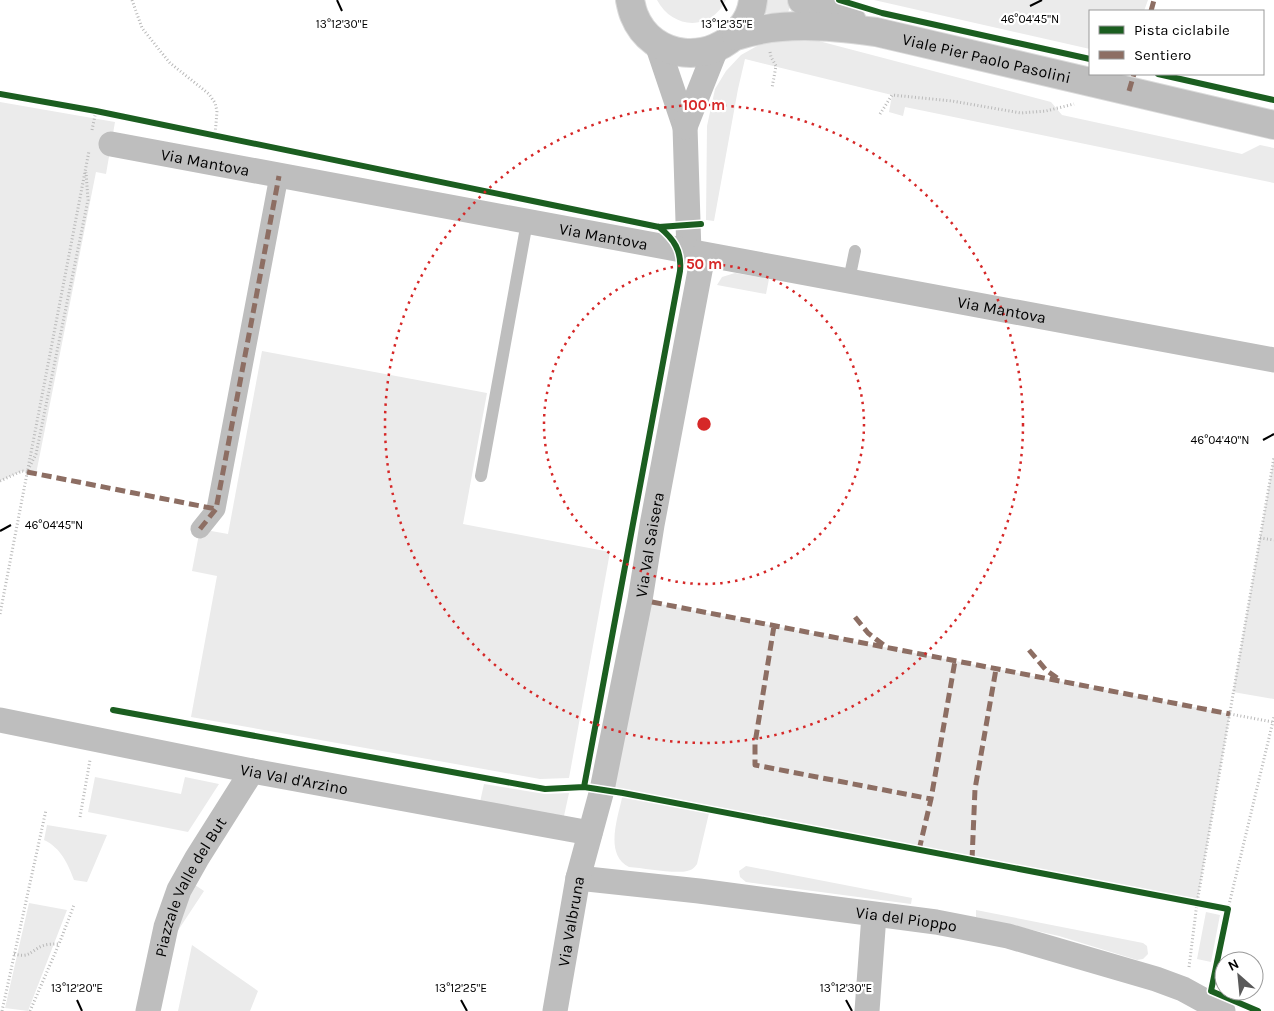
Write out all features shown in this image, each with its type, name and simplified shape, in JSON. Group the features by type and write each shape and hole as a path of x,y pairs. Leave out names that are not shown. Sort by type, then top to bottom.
{"main road":[{"path":"726,42 745,23 753,0"},
{"name":"Viale Pier Paolo Pasolini","path":"802,0 876,32"},
{"path":"628,2 643,31 657,44"},
{"name":"Viale Pier Paolo Pasolini","path":"657,44 678,52 696,54 753,30 782,26 825,26 876,32 1274,125"}],"street":[{"path":"685,127 726,42"},
{"path":"657,44 685,127"},
{"name":"Via Val Saisera","path":"590,833 602,790 630,647 696,254 685,127"},
{"name":"Via Mantova","path":"101,142 1274,360"},
{"path":"200,529 216,509 279,176"},
{"name":"Via Val d'Arzino","path":"0,720 252,770 590,833"},
{"name":"Piazzale Valle del But","path":"148,1011 166,928 179,890 252,770"},
{"name":"Via Valbruna","path":"555,1011 578,878 590,833"},
{"name":"Via del Pioppo","path":"578,878 699,891 936,922 1026,942 1156,979 1182,989 1223,1011"},
{"path":"867,1011 874,915"}],"lane":[{"path":"481,476 527,222"},
{"path":"850,280 855,252"}],"path":[{"path":"132,0 142,28 170,62 209,94 215,103 217,110 215,136"},
{"path":"772,88 776,66"},
{"path":"880,114 892,95 952,101 1021,113 1046,111 1075,104"},
{"path":"0,614 86,167 101,142 93,111 105,113"},
{"path":"206,134 225,138"},
{"path":"27,472 36,454 88,200 86,167"},
{"path":"1189,968 1197,903 1274,457"},
{"path":"0,481 22,471 27,472"},
{"path":"1260,538 1274,540"},
{"path":"1230,714 1273,722"},
{"path":"1226,918 1274,717"},
{"path":"80,817 87,776"},
{"path":"2,1011 46,810"},
{"path":"1187,902 1205,905"},
{"path":"30,1011 74,905"},
{"path":"1220,908 1228,909"},
{"path":"14,954 29,955 44,945 59,944"}],"shaded area":[{"path":"657,0 726,0 711,17 702,22 692,23 672,17"},
{"path":"766,0 788,0 791,2 788,13 762,13"},
{"path":"874,0 1148,0 1144,10 1089,10 1089,49"},
{"path":"811,39 1051,102 1062,115 1242,154 1260,145 1274,148 1274,183 905,107 903,116 889,112 892,95 745,59 714,221 706,220 707,126 715,89 726,71 741,55 757,46 775,40"},
{"path":"0,102 115,122 106,174 96,172 36,474 22,471 0,481"},
{"path":"735,273 769,279 766,294 717,285 722,277"},
{"path":"262,351 487,393 463,524 610,552 569,778 540,779 191,717 217,576 192,571 200,529 228,534"},
{"path":"1274,457 1274,699 1233,692"},
{"path":"640,600 1230,714 1197,903 710,809 697,864 693,869 675,872 629,867 621,861 615,844 616,823 623,793 602,790"},
{"path":"95,777 181,794 185,777 219,784 188,832 88,812"},
{"path":"484,784 545,794 569,793 564,816 480,802"},
{"path":"47,825 107,835 87,882 74,880 59,852 44,840"},
{"path":"746,866 912,898 911,904 746,882 740,877 739,871"},
{"path":"192,883 204,891 175,935"},
{"path":"29,903 67,910 28,1011 5,1008"},
{"path":"976,910 1143,943 1147,946 1148,954 1143,959 1137,960 1059,936 976,917"},
{"path":"1206,912 1220,915 1211,962 1197,959"},
{"path":"192,945 258,991 250,1011 178,1011"}],"marked path":[{"path":"1151,10 1154,0"},
{"path":"1129,91 1134,75"},
{"path":"200,529 216,509 279,176"},
{"path":"27,472 216,509"},
{"path":"652,602 1230,714"},
{"path":"855,617 868,633 885,646"},
{"path":"774,626 755,743 755,765 931,799"},
{"path":"1029,650 1046,670 1060,680"},
{"path":"919,850 931,799 955,661"},
{"path":"972,860 975,789 996,669"}],"cycle path":[{"path":"839,0 882,13 1089,59"},
{"path":"1162,75 1274,100"},
{"path":"0,94 96,111 659,227 701,224"},
{"path":"584,787 680,271 680,257 676,246 659,227"},
{"path":"113,710 545,789 584,787 623,793 1228,909 1211,991 1258,1011"}]}
